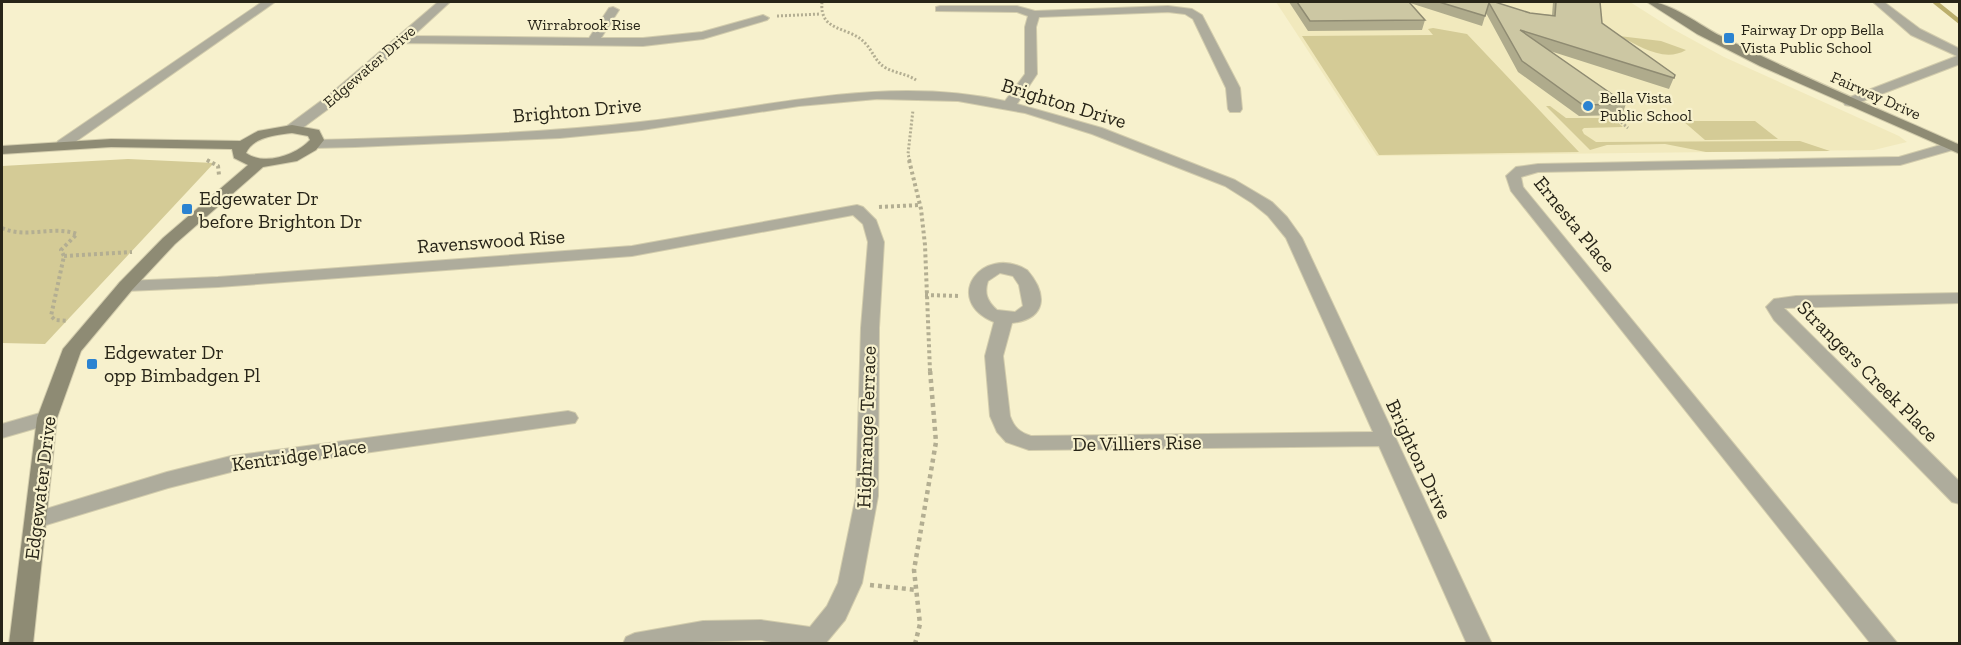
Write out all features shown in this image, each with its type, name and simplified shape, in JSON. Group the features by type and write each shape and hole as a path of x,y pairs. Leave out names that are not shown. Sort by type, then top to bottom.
{"street":[{"path":"63,144 269,2"},
{"name":"Edgewater Drive","path":"292,129 334,98 444,2"},
{"name":"Fairway Drive","path":"1653,2 1735,49 1955,148"},
{"path":"1878,2 1911,31 1959,53"},
{"path":"940,9 1017,9 1035,14 1168,9 1188,11 1198,17 1233,88 1235,110"},
{"path":"592,42 613,10"},
{"path":"1009,105 1024,87 1031,74 1033,62 1030,21 1035,14"},
{"name":"Wirrabrook Rise","path":"401,39 642,42 703,34 763,18"},
{"path":"1850,102 1959,59"},
{"name":"Brighton Drive","path":"314,144 531,136 644,126 856,94 934,95 1009,105 1053,117 1230,183 1271,208 1294,238 1480,644"},
{"path":"2,150 63,144 243,145 260,136 292,129 314,133 317,140 291,157 260,163 249,162 239,155 243,145"},
{"name":"Ernesta Place","path":"1886,644 1516,188 1512,176 1524,169 1538,168 1900,161 1955,148"},
{"name":"Edgewater Drive","path":"21,644 47,418 72,349 126,286 169,241 260,163"},
{"name":"Ravenswood Rise","path":"126,286 218,282 632,251 857,210"},
{"name":"Highrange Terrace","path":"634,644 703,631 761,630 815,638 836,613 850,583 867,496 870,328 876,242 870,223 857,210"},
{"name":"Strangers Creek Place","path":"1959,298 1796,301 1780,303 1775,307 1780,316 1959,496"},
{"name":"De Villiers Rise","path":"1004,319 994,356 1000,416 1004,427 1014,437 1029,443 1386,439"},
{"path":"2,431 47,418"},
{"name":"Kentridge Place","path":"36,520 167,480 231,464 568,418"}],"path":[{"path":"822,2 821,14 827,22 864,41 880,64 916,79 918,87"},
{"path":"763,18 821,14"},
{"path":"913,102 908,154 920,205 925,245 930,397 936,442 914,570 920,624 915,644"},
{"path":"1615,117 1628,128"},
{"path":"857,210 920,205"},
{"path":"2,228 16,233 75,232 77,234 60,250 64,256 51,316 55,320 68,321"},
{"path":"64,256 132,252"},
{"path":"925,295 968,296"},
{"path":"850,583 917,590"}],"shaded area":[{"name":"Bella Vista Public School","path":"1276,2 1630,2 1724,57 1899,136 1907,142 1874,150 1377,156"},
{"path":"1428,29 1467,34 1579,152 1379,155 1302,36 1433,35"},
{"path":"1619,36 1661,41 1686,50 1678,54 1661,54"},
{"path":"1546,106 1550,106 1566,118 1613,118 1623,127 1584,128 1582,130 1596,142 1800,141 1830,151 1706,152 1665,144 1607,145 1590,150"},
{"path":"1683,121 1755,121 1778,139 1705,140"},
{"path":"128,159 214,163 45,344 2,343 2,166"}],"building":[{"path":"1297,2 1409,2 1425,20 1310,21"},
{"path":"1439,2 1495,2 1530,13 1555,16 1556,2 1600,2 1602,23 1675,75 1674,78 1520,30 1626,104 1583,105 1522,61 1489,3 1485,16"}],"waterway":[{"path":"1935,2 1960,22"}],"place":[{"name":"Fairway Dr opp Bella Vista Public School","path":"1729,38"},
{"name":"Bella Vista Public School","path":"1588,106"},
{"name":"Edgewater Dr before Brighton Dr","path":"187,209"},
{"name":"Edgewater Dr opp Bimbadgen Pl","path":"92,364"}]}
